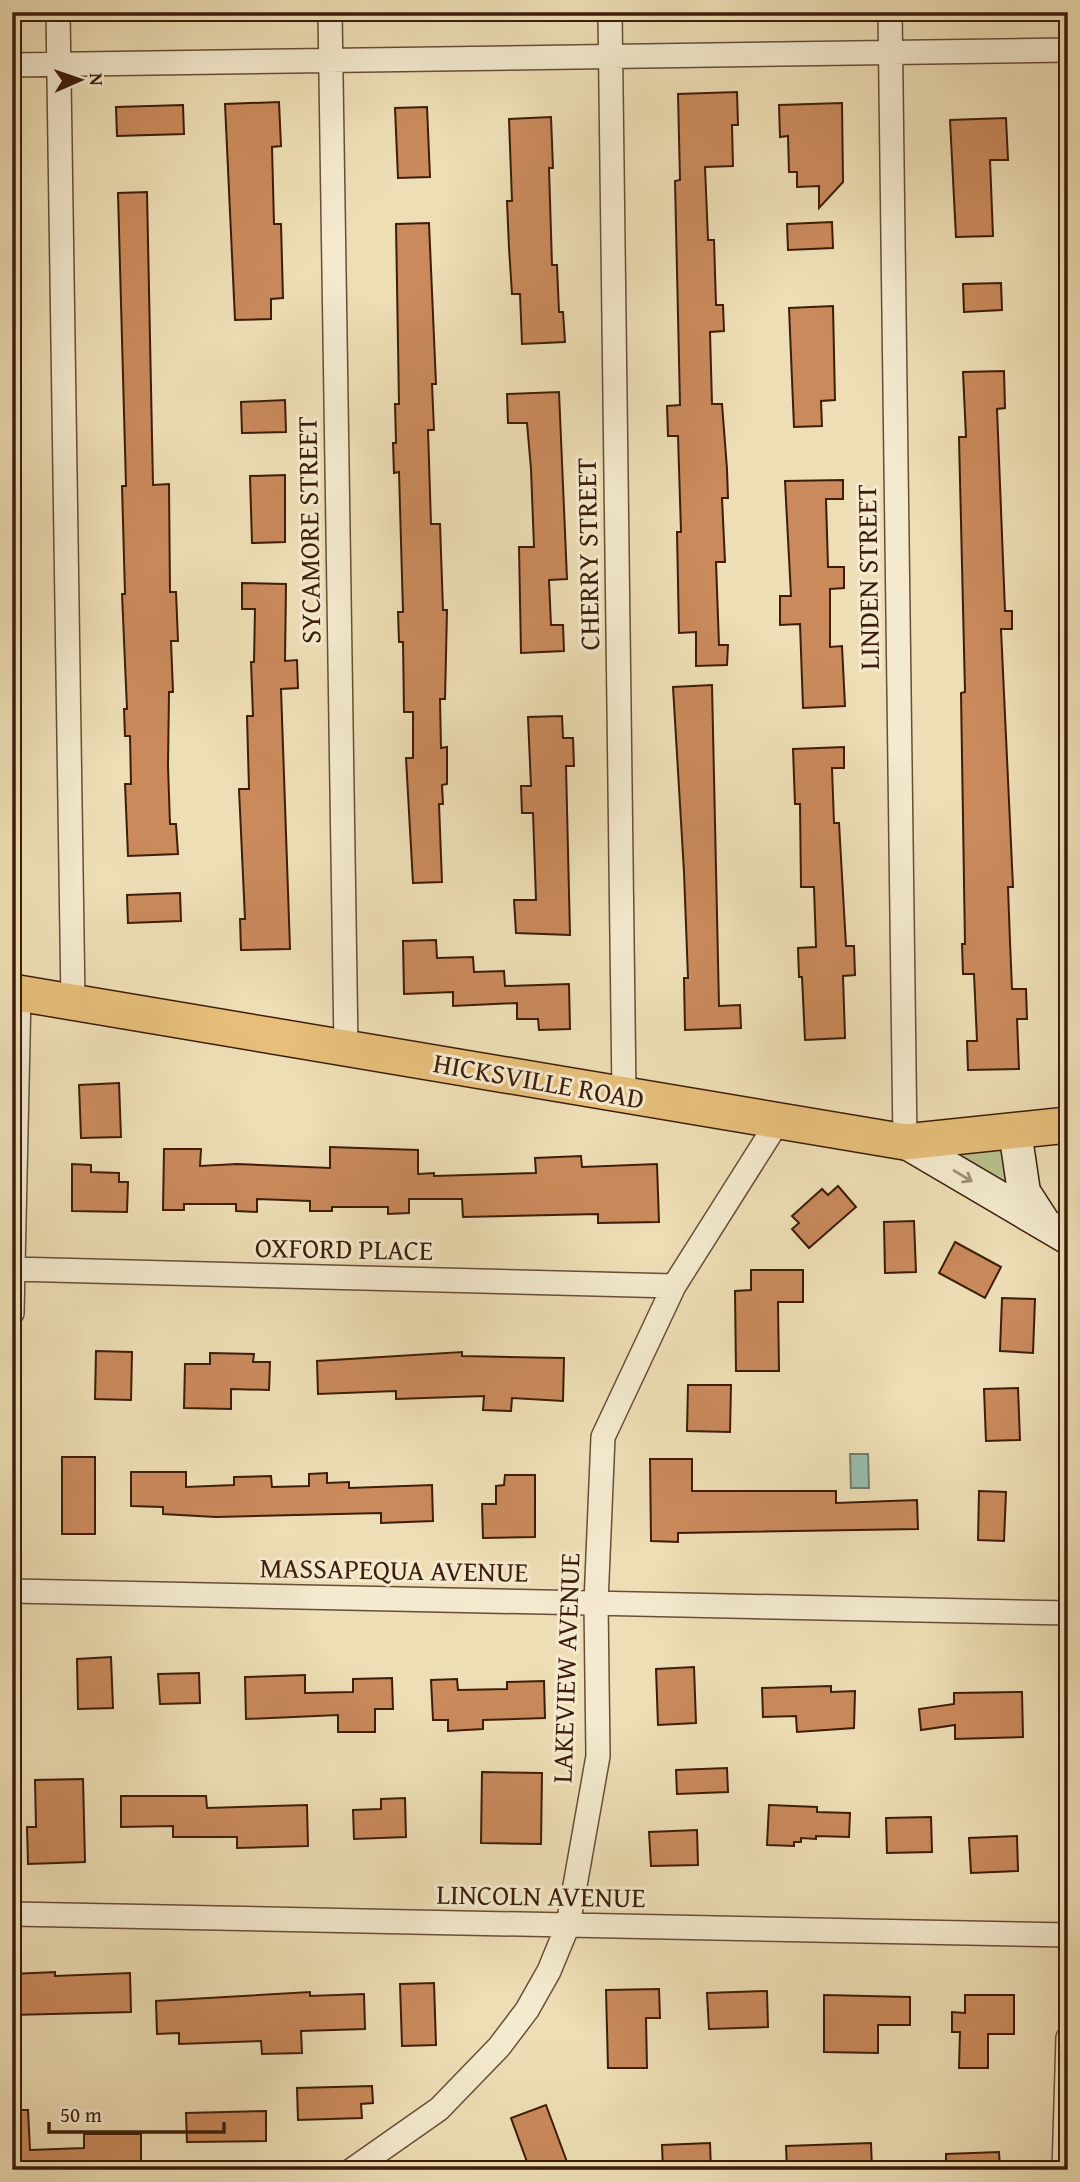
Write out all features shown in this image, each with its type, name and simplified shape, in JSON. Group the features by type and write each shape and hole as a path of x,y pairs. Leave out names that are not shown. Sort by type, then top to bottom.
{"main road":[{"name":"HICKSVILLE ROAD","path":"16,992 905,1142 1068,1125"},
{"path":"1015,1131 1024,1192 1056,1231"},
{"path":"905,1142 1056,1231"}],"street":[{"path":"58,12 73,1002"},
{"name":"SYCAMORE STREET","path":"330,12 346,1048"},
{"name":"CHERRY STREET","path":"610,12 624,1094"},
{"name":"LINDEN STREET","path":"890,12 905,1142"},
{"path":"12,65 1068,50"},
{"path":"12,1313 16,992"},
{"name":"LAKEVIEW AVENUE","path":"352,2170 439,2109 499,2047 532,2000 568,1925 598,1756 596,1603 603,1437 674,1286 777,1122"},
{"name":"OXFORD PLACE","path":"13,1269 674,1286"},
{"name":"MASSAPEQUA AVENUE","path":"12,1591 1068,1613"},
{"name":"LINCOLN AVENUE","path":"12,1914 1068,1935"},
{"path":"1064,2170 1068,2038"}],"green space":[{"path":"1010,1137 1027,1209 915,1144"}],"shaded area":[{"path":"850,1454 868,1454 869,1488 851,1488"}],"building":[{"path":"737,92 738,125 732,125 733,166 705,167 708,240 714,240 716,305 723,305 724,331 710,332 712,404 722,404 727,469 728,498 722,498 725,562 716,562 719,645 728,645 727,665 696,666 696,632 679,633 677,532 681,532 678,436 668,436 667,406 680,405 675,181 680,180 678,94"},
{"path":"279,102 281,146 272,147 274,224 281,224 283,298 271,299 271,319 235,320 225,104"},
{"path":"842,103 843,182 819,208 819,186 797,187 797,172 789,172 788,136 780,137 779,105"},
{"path":"183,105 184,134 117,136 116,107"},
{"path":"427,107 430,177 398,178 395,108"},
{"path":"551,117 553,168 549,168 552,265 557,265 559,312 563,312 565,342 522,344 520,294 512,294 509,248 507,201 512,201 509,119"},
{"path":"1006,118 1008,160 990,160 993,236 956,237 950,120"},
{"path":"147,192 153,485 169,484 170,592 176,592 178,641 171,641 173,692 169,692 168,766 170,824 176,824 178,854 128,856 125,784 131,784 130,736 125,736 124,709 127,709 122,594 125,594 122,486 126,486 118,193"},
{"path":"832,222 833,248 788,250 787,224"},
{"path":"429,223 436,384 432,384 434,430 428,430 431,524 440,524 443,610 447,610 445,699 440,699 441,748 447,747 447,784 442,785 443,804 439,804 442,882 413,883 406,758 413,758 413,712 404,712 403,642 399,642 398,612 403,612 399,472 394,473 393,443 396,443 395,404 399,404 396,224"},
{"path":"1001,283 1002,310 964,312 963,284"},
{"path":"833,306 835,400 821,401 822,426 794,427 789,308"},
{"path":"1004,371 1005,408 997,409 1005,611 1012,611 1012,629 1001,629 1013,887 1008,887 1012,989 1026,989 1027,1019 1017,1019 1019,1069 968,1070 967,1041 977,1041 974,974 963,974 962,944 965,944 961,693 965,692 959,437 966,437 963,372"},
{"path":"559,392 567,579 549,580 551,625 563,625 564,651 521,653 519,547 534,547 531,469 527,423 508,423 507,394"},
{"path":"285,400 286,432 242,433 241,402"},
{"path":"285,475 285,542 252,543 250,476"},
{"path":"843,480 843,499 826,499 828,567 844,567 844,588 830,589 830,647 842,646 845,706 803,708 800,624 780,625 780,596 791,596 785,481"},
{"path":"242,583 286,584 285,661 297,660 298,688 281,689 290,949 241,950 240,919 245,919 239,789 249,789 247,716 253,716 251,662 254,662 255,609 242,609"},
{"path":"712,685 719,1006 740,1005 741,1028 685,1030 684,978 688,978 673,687"},
{"path":"562,716 563,738 573,738 574,766 566,766 570,935 516,933 514,900 536,900 533,813 522,813 521,786 531,786 528,717"},
{"path":"844,747 844,768 832,768 834,823 839,823 846,946 854,946 855,975 843,976 845,1038 805,1040 798,948 816,947 814,887 801,887 800,804 795,804 793,749"},
{"path":"180,893 181,921 128,923 127,895"},
{"path":"436,940 437,958 473,957 474,972 504,971 505,986 569,984 570,1029 539,1030 538,1019 517,1019 517,1003 453,1006 453,992 404,994 403,941"},
{"path":"119,1083 121,1137 81,1138 79,1085"},
{"path":"330,1147 418,1150 418,1174 434,1173 434,1176 536,1173 535,1158 581,1156 582,1167 657,1164 659,1222 598,1223 598,1214 463,1217 462,1199 409,1199 409,1213 388,1214 388,1207 332,1207 332,1211 310,1211 310,1201 257,1199 257,1212 236,1211 236,1204 184,1204 184,1210 163,1210 164,1149 201,1149 200,1166 237,1164 330,1168"},
{"path":"72,1164 91,1165 91,1172 119,1173 119,1182 128,1182 127,1212 72,1211"},
{"path":"838,1186 856,1207 809,1248 792,1229 799,1223 792,1216 822,1189 828,1195"},
{"path":"914,1221 916,1272 885,1273 884,1222"},
{"path":"955,1242 1001,1267 985,1298 939,1273"},
{"path":"751,1270 803,1270 803,1302 778,1302 779,1371 736,1371 735,1291 751,1290"},
{"path":"1002,1298 1035,1299 1033,1353 1000,1351"},
{"path":"96,1351 132,1352 131,1400 95,1399"},
{"path":"462,1352 462,1356 564,1358 563,1401 512,1398 511,1411 483,1410 484,1396 396,1399 396,1391 318,1394 317,1361"},
{"path":"210,1353 254,1354 253,1362 270,1362 269,1390 231,1389 231,1409 184,1408 185,1364 210,1364"},
{"path":"688,1385 731,1385 730,1432 687,1431"},
{"path":"1018,1388 1020,1440 986,1441 984,1389"},
{"path":"62,1457 95,1457 95,1534 62,1534"},
{"path":"650,1459 692,1459 692,1491 836,1491 836,1503 917,1500 918,1529 678,1533 678,1542 651,1541"},
{"path":"131,1472 186,1472 186,1487 234,1485 234,1477 271,1476 272,1487 309,1486 309,1474 327,1473 327,1483 349,1482 349,1488 432,1485 433,1521 381,1523 381,1513 216,1517 163,1514 163,1507 131,1506"},
{"path":"505,1475 535,1475 535,1537 483,1538 482,1504 496,1504 496,1486 504,1485"},
{"path":"979,1491 1006,1492 1004,1541 978,1540"},
{"path":"111,1657 113,1708 78,1709 77,1659"},
{"path":"694,1667 696,1723 658,1725 656,1669"},
{"path":"199,1673 200,1703 160,1704 158,1674"},
{"path":"305,1675 305,1693 353,1692 353,1679 392,1678 393,1709 375,1709 375,1732 338,1732 338,1715 246,1719 245,1677"},
{"path":"457,1679 458,1690 507,1689 507,1682 544,1681 545,1718 483,1720 483,1729 448,1731 448,1720 433,1720 431,1680"},
{"path":"831,1686 831,1692 855,1691 854,1728 797,1732 796,1716 763,1717 762,1688"},
{"path":"1022,1692 1023,1737 955,1739 955,1725 921,1730 919,1709 954,1704 954,1693"},
{"path":"727,1768 728,1792 677,1794 676,1770"},
{"path":"482,1772 542,1773 541,1844 481,1843"},
{"path":"83,1779 85,1862 28,1864 27,1827 36,1827 35,1780"},
{"path":"121,1796 206,1796 207,1808 307,1805 308,1846 237,1848 237,1837 173,1837 173,1826 121,1827"},
{"path":"405,1798 406,1837 354,1839 353,1810 381,1809 381,1799"},
{"path":"769,1805 817,1807 817,1812 850,1813 849,1837 816,1836 816,1839 801,1838 801,1842 794,1842 794,1846 767,1845"},
{"path":"931,1817 932,1852 887,1853 886,1818"},
{"path":"697,1830 698,1865 651,1866 649,1832"},
{"path":"1017,1836 1018,1871 971,1873 969,1838"},
{"path":"55,1972 55,1976 130,1973 131,2012 12,2015 12,1974"},
{"path":"434,1983 436,2045 402,2046 400,1984"},
{"path":"659,1989 660,2018 646,2018 647,2068 608,2068 606,1990"},
{"path":"767,1991 768,2027 709,2029 707,1993"},
{"path":"310,1992 310,1996 364,1994 365,2029 301,2031 302,2053 262,2054 261,2041 179,2044 179,2033 157,2034 156,2001"},
{"path":"824,1995 910,1997 910,2025 878,2025 878,2053 824,2052"},
{"path":"965,1995 1014,1995 1014,2034 988,2034 988,2068 959,2068 960,2032 952,2032 952,2012 965,2013"},
{"path":"372,2086 373,2103 361,2104 362,2118 298,2120 297,2088"},
{"path":"546,2105 570,2170 530,2170 511,2118"},
{"path":"12,2110 28,2110 30,2150 84,2148 84,2134 141,2134 141,2166 52,2165 52,2170 12,2170"},
{"path":"266,2111 266,2141 187,2142 186,2113"},
{"path":"710,2143 711,2170 663,2170 662,2145"},
{"path":"871,2143 872,2170 787,2170 786,2146"},
{"path":"999,2152 1000,2170 946,2170 946,2154"}]}
